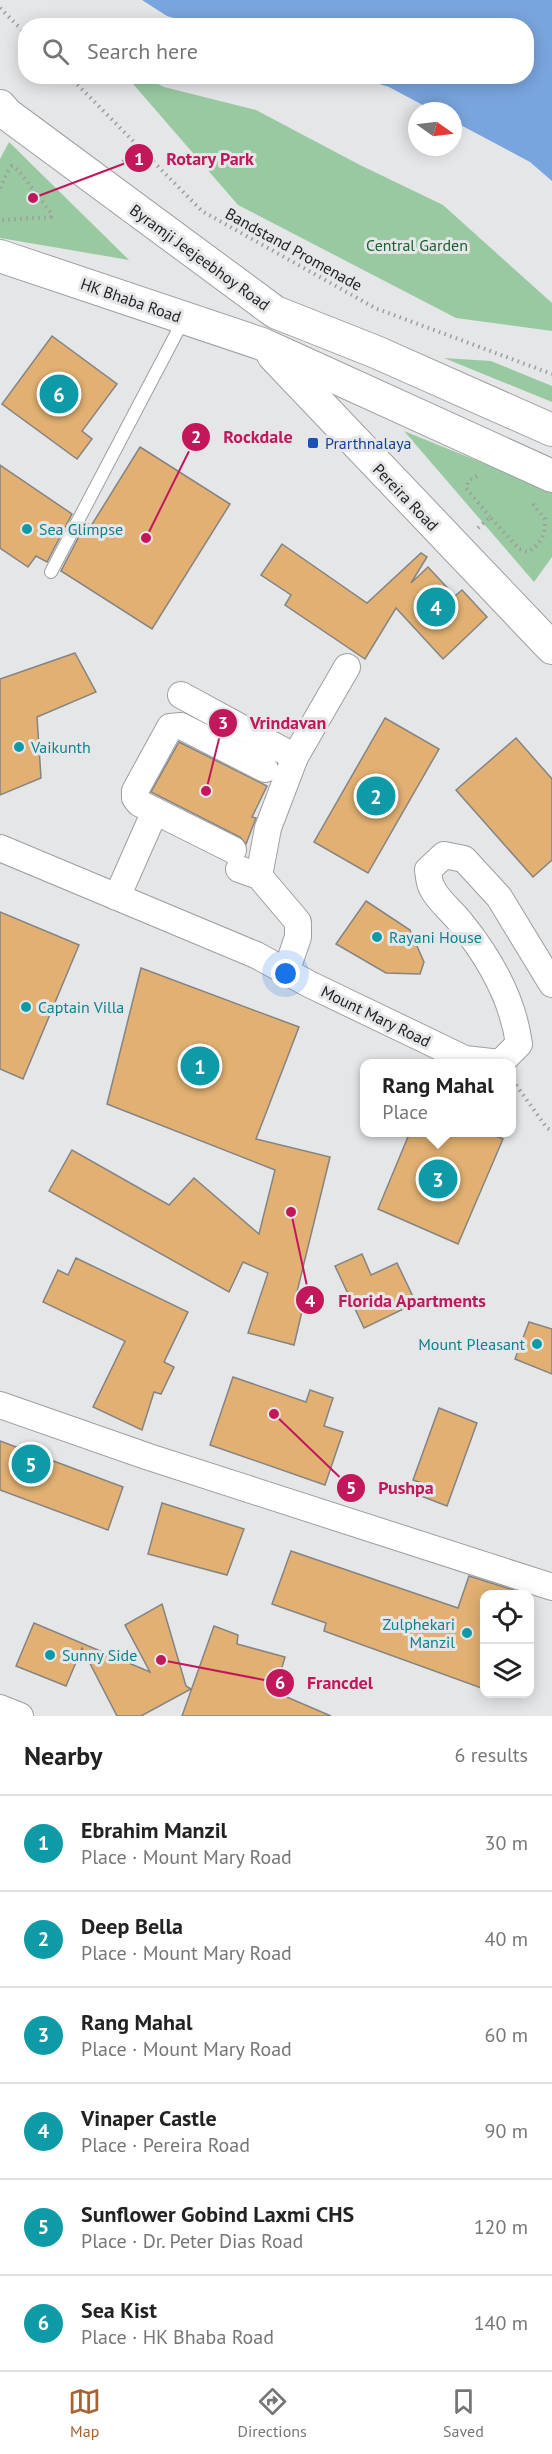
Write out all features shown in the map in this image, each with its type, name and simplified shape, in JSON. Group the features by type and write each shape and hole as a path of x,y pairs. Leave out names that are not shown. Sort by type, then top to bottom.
{"street":[{"name":"Byramji Jeejeebhoy Road","path":"2,115 275,312 376,352 552,430"},
{"name":"HK Bhaba Road","path":"0,256 262,344"},
{"path":"275,312 262,344 552,476"},
{"name":"Pereira Road","path":"262,344 552,648"},
{"path":"244,865 268,828 295,757 346,667"},
{"path":"181,695 295,757"},
{"path":"265,769 175,725 170,727 135,791 135,798 139,803 244,865 298,922 298,937 286,972"},
{"path":"117,897 155,811"},
{"name":"Mount Mary Road","path":"0,848 256,955 286,972 465,1059"},
{"name":"Mount Mary Road","path":"504,1059 519,1044 516,1019 502,985 488,960 432,888 428,870 444,855 464,859 499,897 552,984"},
{"path":"0,1406 149,1457 552,1587"},
{"path":"0,1708 20,1716"}],"lane":[{"path":"51,572 184,318"}],"path":[{"path":"0,8 18,26"},
{"name":"Bandstand Promenade","path":"77,84 202,211 375,308 552,374"},
{"path":"0,188 12,166 19,171 51,213 51,217 0,220"},
{"path":"485,476 476,476 470,480 466,488 519,549 528,552 539,546 545,532 545,519 529,499"},
{"path":"456,549 490,517"},
{"path":"516,1085 547,1128 552,1131"}],"green space":[{"name":"Central Garden","path":"133,84 158,84 256,110 360,165 443,205 552,303 552,331 456,318 238,205"},
{"path":"9,142 129,260 0,238 0,159"},
{"path":"444,358 491,361 552,386 552,402"},
{"path":"404,431 552,491 552,557 534,582"}],"water":[{"path":"142,0 552,0 552,181 530,162 462,126 462,102 417,102 379,84 534,84 534,18 174,18"}],"building":[{"path":"52,336 117,384 82,431 92,439 77,459 2,404"},
{"path":"140,447 230,504 152,629 61,571 86,523 91,526"},
{"name":"Sea Glimpse","path":"0,465 72,514 47,562 36,556 28,567 0,548"},
{"path":"282,544 367,603 421,553 427,557 411,583 428,567 455,596 462,590 487,617 443,659 396,608 365,659 285,605 291,595 261,575"},
{"name":"Vaikunth","path":"75,653 96,692 37,717 41,778 0,795 0,679"},
{"path":"385,718 439,749 368,873 314,842"},
{"path":"516,738 552,779 552,860 533,877 456,790"},
{"path":"179,742 267,786 252,817 256,818 246,844 240,837 151,792"},
{"name":"Rayani House","path":"366,901 410,930 424,962 420,974 386,973 336,944"},
{"name":"Captain Villa","path":"0,912 79,945 23,1079 0,1069"},
{"path":"141,968 299,1027 256,1139 330,1157 295,1300 304,1303 294,1345 248,1333 268,1273 243,1262 229,1292 49,1191 72,1150 169,1205 194,1178 259,1234 275,1170 107,1104"},
{"path":"408,1137 498,1137 503,1139 458,1244 378,1209"},
{"path":"362,1254 371,1275 397,1263 416,1303 364,1328 335,1266"},
{"path":"76,1258 188,1312 164,1362 174,1367 161,1394 154,1392 142,1430 93,1407 125,1341 43,1302 58,1270 68,1275"},
{"name":"Mount Pleasant","path":"529,1322 552,1329 552,1374 515,1359"},
{"path":"233,1377 306,1402 310,1390 333,1398 324,1426 343,1432 325,1485 210,1445"},
{"path":"439,1408 477,1423 447,1506 421,1496 425,1484 413,1480"},
{"path":"0,1441 123,1487 108,1530 0,1490"},
{"path":"162,1503 244,1529 227,1575 148,1554"},
{"path":"291,1551 458,1608 469,1576 513,1590 480,1590 480,1688 324,1631 326,1623 272,1604"},
{"path":"162,1604 186,1686 191,1689 141,1716 117,1716 82,1648 66,1686 16,1666 34,1623 150,1672 125,1625"},
{"path":"214,1626 238,1635 237,1644 285,1657 275,1692 331,1716 182,1716"}],"place":[{"name":"Rotary Park","path":"33,198"},
{"name":"Sea Kist","path":"59,394"},
{"name":"Prarthnalaya","path":"313,443"},
{"name":"Sea Glimpse","path":"27,529"},
{"name":"Rockdale","path":"146,538"},
{"name":"Vinaper Castle","path":"436,607"},
{"name":"Vaikunth","path":"19,747"},
{"name":"Vrindavan","path":"206,791"},
{"name":"Deep Bella","path":"376,796"},
{"name":"Rayani House","path":"377,937"},
{"name":"Captain Villa","path":"26,1007"},
{"name":"Ebrahim Manzil","path":"200,1066"},
{"name":"Rang Mahal","path":"438,1179"},
{"name":"Florida Apartments","path":"291,1212"},
{"name":"Mount Pleasant","path":"537,1344"},
{"name":"Pushpa","path":"274,1414"},
{"name":"Sunflower Gobind Laxmi CHS","path":"31,1464"},
{"name":"Zulphekari Manzil","path":"467,1633"},
{"name":"Sunny Side","path":"50,1655"},
{"name":"Francdel","path":"161,1660"}]}
